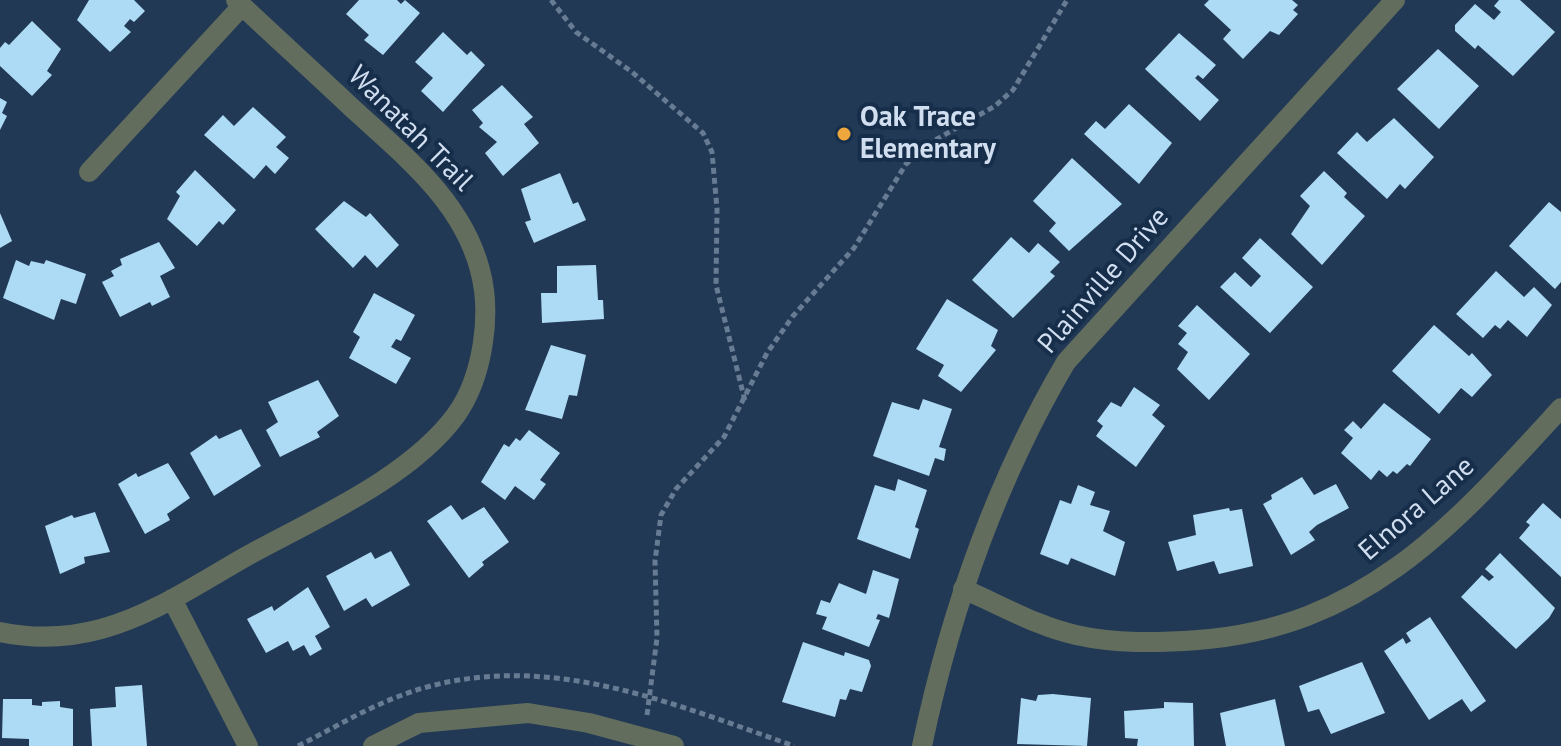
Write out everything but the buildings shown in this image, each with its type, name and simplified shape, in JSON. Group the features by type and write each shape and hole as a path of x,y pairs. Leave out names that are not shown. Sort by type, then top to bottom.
{"street":[{"name":"Plainville Drive","path":"922,746 963,589 1035,415 1066,362 1395,0"},
{"path":"89,172 239,3"},
{"name":"Wanatah Trail","path":"0,632 61,638 104,629 172,599 410,461 457,414 472,384 481,350 485,310 481,271 465,229 442,194 239,3"},
{"name":"Elnora Lane","path":"963,589 1075,635 1146,644 1242,637 1308,618 1351,598 1406,563 1488,487 1561,408"},
{"path":"172,599 248,746"},
{"path":"373,746 419,723 528,713 642,736 674,746"}],"path":[{"path":"551,0 576,32 632,72 703,133 712,152 717,209 716,285 745,402"},
{"path":"642,736 652,696 656,653 655,561 661,515 676,489 724,437 745,402 767,353 793,316 854,248 906,164 930,143 995,106 1013,90 1067,0"}],"place":[{"name":"Oak Trace Elementary","path":"844,134"}]}
